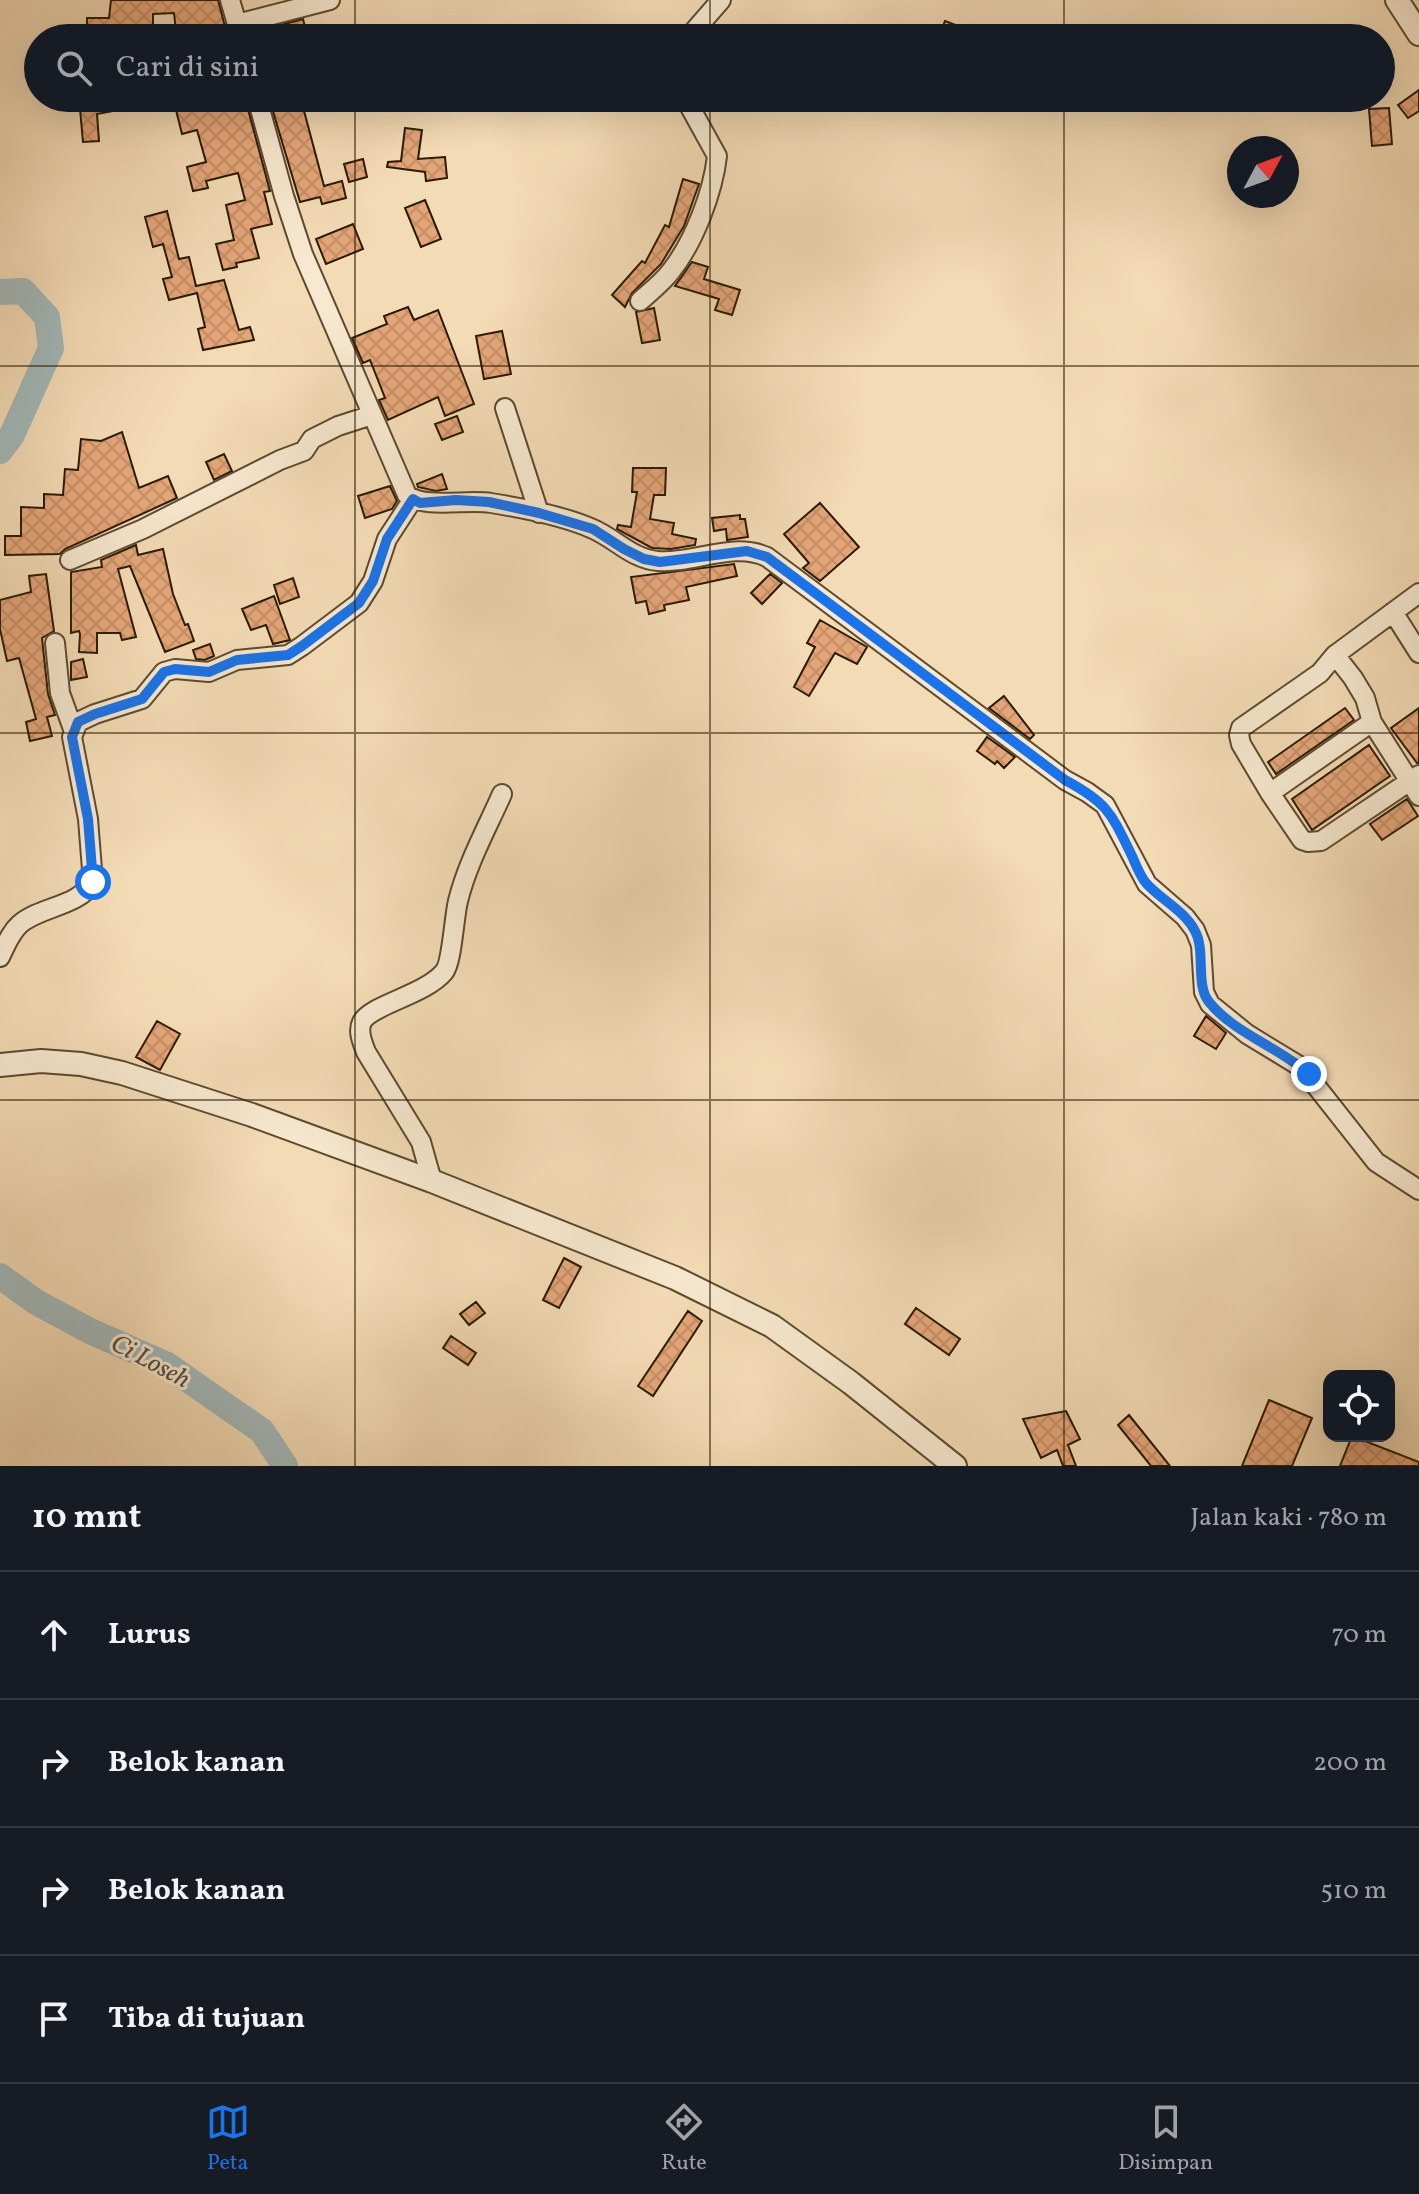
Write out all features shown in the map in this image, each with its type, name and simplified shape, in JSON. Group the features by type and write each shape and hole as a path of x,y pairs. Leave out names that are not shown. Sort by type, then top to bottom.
{"street":[{"path":"230,0 237,24"},
{"path":"260,24 330,0"},
{"path":"700,24 721,0"},
{"path":"1397,0 1419,34"},
{"path":"261,112 303,254 404,489 413,499 420,503 456,500 489,502 539,513 593,529 644,559 660,562 747,551 767,557 1065,780 1100,800 1147,884 1185,917 1195,930 1201,945 1204,992 1210,1004 1247,1034 1301,1067 1376,1162 1419,1190"},
{"path":"640,301 672,271 689,241 712,183 717,156 693,112"},
{"path":"505,408 539,513"},
{"path":"70,560 143,529 280,460 301,453 312,439 338,426 372,415"},
{"path":"73,729 78,722 95,714 142,699 164,672 175,669 209,672 237,660 288,655 302,646 359,603 373,581 387,539 413,499"},
{"path":"1335,655 1348,669 1365,698 1372,722 1416,784 1314,843 1302,840 1270,793 1241,744 1241,728 1320,673 1335,655 1419,593"},
{"path":"1393,612 1419,653"},
{"path":"0,957 9,937 20,925 58,904 79,897 93,882 88,819 73,729 60,693 55,643"},
{"path":"1270,793 1372,722"},
{"path":"432,1181 425,1151 397,1099 366,1052 360,1027 374,1010 426,988 448,966 459,898 502,794"},
{"path":"0,1065 41,1061 81,1064 122,1073 252,1115 432,1181 675,1278 772,1326 851,1383 955,1466"}],"building":[{"path":"111,0 218,0 224,24 175,24 174,13 153,14 153,24 87,24 87,18 109,18"},
{"path":"303,19 304,24 284,24"},
{"path":"1419,90 1419,111 1408,118 1398,105"},
{"path":"80,112 108,112 97,114 99,141 83,142"},
{"path":"176,112 249,112 270,191 264,192 272,224 251,229 259,258 236,263 237,267 223,270 216,244 234,240 226,205 245,200 238,173 206,181 208,188 193,191 187,167 206,162 197,130 182,134"},
{"path":"273,112 304,112 324,186 342,181 346,198 322,204 320,197 300,202"},
{"path":"1369,112 1389,112 1392,144 1372,146"},
{"path":"405,128 422,130 418,159 445,157 447,178 426,181 425,172 387,167 388,162 401,161"},
{"path":"363,159 367,177 349,182 344,164"},
{"path":"683,179 699,184 684,226 661,264 632,293 625,307 612,295 642,261 645,263 665,225 669,227"},
{"path":"425,200 441,239 421,247 405,208"},
{"path":"167,211 179,259 189,257 196,286 224,280 239,330 250,327 254,340 203,350 198,329 205,327 197,293 169,300 163,279 172,277 163,244 153,247 145,217"},
{"path":"353,224 363,249 326,264 316,239"},
{"path":"692,262 708,267 704,279 740,290 732,315 715,310 719,299 675,286"},
{"path":"408,307 414,320 438,310 474,404 445,416 438,397 388,420 379,400 385,398 370,360 363,363 352,338 387,324 384,316"},
{"path":"654,308 660,340 642,343 636,312"},
{"path":"502,331 511,374 484,379 476,336"},
{"path":"457,416 463,432 442,440 435,424"},
{"path":"122,432 139,488 168,476 177,498 60,554 5,555 5,536 21,536 21,507 44,508 44,494 63,495 65,469 78,470 81,439 101,441"},
{"path":"224,454 232,471 214,480 206,462"},
{"path":"633,468 666,468 665,495 654,495 650,519 674,523 672,534 696,539 695,545 652,548 617,529 618,525 631,527 637,492 632,492"},
{"path":"442,474 447,489 436,491 418,487 417,484"},
{"path":"390,486 397,501 392,509 365,518 358,496"},
{"path":"820,503 859,547 820,581 803,568 809,563 784,534"},
{"path":"740,515 740,519 745,519 748,537 727,540 726,529 714,531 712,518"},
{"path":"136,545 138,555 163,549 173,594 194,641 165,652 130,566 118,569 136,637 122,640 120,633 97,633 97,653 79,652 79,631 71,633 71,572 102,567 101,560"},
{"path":"734,564 737,576 686,587 689,600 664,605 665,610 649,614 646,601 636,603 631,577"},
{"path":"46,574 54,631 42,638 48,694 55,715 47,717 52,736 30,741 26,722 36,719 19,658 7,661 0,629 0,600 31,592 29,576"},
{"path":"770,574 782,583 762,604 751,593"},
{"path":"293,578 299,597 280,604 274,585"},
{"path":"274,596 290,640 273,644 266,625 251,630 242,609"},
{"path":"820,620 867,647 857,664 835,653 809,696 794,687 815,647 807,643"},
{"path":"210,644 214,656 205,660 196,659 193,650"},
{"path":"83,659 87,677 71,680 71,662"},
{"path":"1004,696 1034,735 1030,739 989,708"},
{"path":"1345,708 1354,720 1276,774 1268,762"},
{"path":"1419,708 1419,763 1417,763 1391,728"},
{"path":"987,737 1015,757 1004,768 977,751"},
{"path":"1369,745 1390,776 1312,830 1292,799"},
{"path":"1407,799 1418,816 1382,840 1370,824"},
{"path":"1206,1016 1226,1033 1216,1049 1194,1036"},
{"path":"157,1021 180,1034 160,1070 136,1057"},
{"path":"564,1258 581,1267 559,1308 543,1300"},
{"path":"476,1302 485,1313 469,1325 460,1314"},
{"path":"916,1308 960,1339 949,1355 905,1324"},
{"path":"688,1311 702,1321 653,1396 638,1386"},
{"path":"451,1336 476,1353 468,1365 443,1348"},
{"path":"1269,1400 1312,1418 1292,1466 1242,1466"},
{"path":"1066,1411 1080,1439 1068,1445 1076,1466 1063,1466 1057,1450 1041,1458 1023,1419"},
{"path":"1129,1415 1170,1466 1151,1466 1118,1425"},
{"path":"1350,1442 1367,1442 1419,1462 1419,1466 1340,1466"}],"waterway":[{"name":"Ci Loseh","path":"0,292 23,291 47,317 51,348 12,435 0,451"},
{"name":"Ci Loseh","path":"0,1276 36,1302 90,1331 167,1365 262,1431 285,1466"}],"route":[{"path":"93,882 88,819 72,737 78,722 142,699 164,672 175,669 209,672 237,660 288,655 359,603 373,581 387,539 413,499 420,503 456,500 489,502 593,529 644,559 660,562 747,551 767,557 1065,780 1100,800 1147,884 1185,917 1195,930 1201,945 1204,992 1210,1004 1247,1034 1309,1074"}]}
